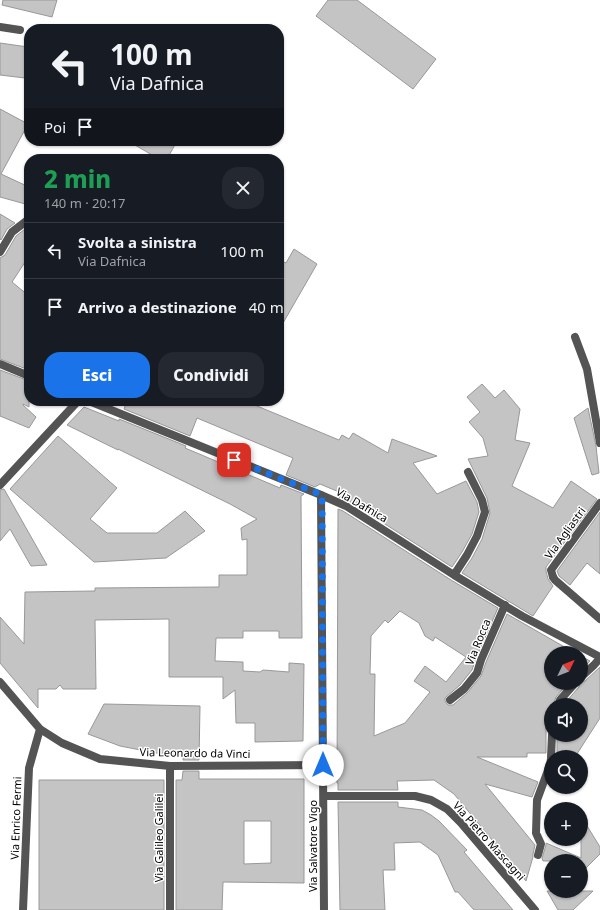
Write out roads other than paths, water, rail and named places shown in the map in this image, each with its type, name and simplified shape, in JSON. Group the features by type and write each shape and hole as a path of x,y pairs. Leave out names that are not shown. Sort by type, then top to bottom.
{"street":[{"path":"0,27 20,30"},
{"path":"0,252 12,232 24,223"},
{"path":"575,337 587,369 600,443"},
{"path":"0,364 24,374"},
{"path":"0,485 73,406"},
{"name":"Via Dafnica","path":"101,406 346,506 454,575 522,616 600,657"},
{"path":"454,575 477,536 485,512 482,500 468,472"},
{"name":"Via Salvatore Vigo","path":"322,495 324,910"},
{"name":"Via Agliastri","path":"600,503 551,570 554,580 600,619"},
{"name":"Via Rocca","path":"450,700 464,690 477,673 481,660 505,605"},
{"path":"588,671 600,657"},
{"name":"Via Leonardo da Vinci","path":"0,682 40,728 62,743 100,759 170,766 323,765"},
{"path":"562,698 569,690"},
{"name":"Via Enrico Fermi","path":"24,910 29,768 40,728"},
{"name":"Via Galileo Galilei","path":"170,766 170,910"},
{"path":"538,855 541,844 536,833 537,800 544,781"},
{"name":"Via Pietro Mascagni","path":"324,796 415,796 431,800 447,809 461,823 535,910"}]}
